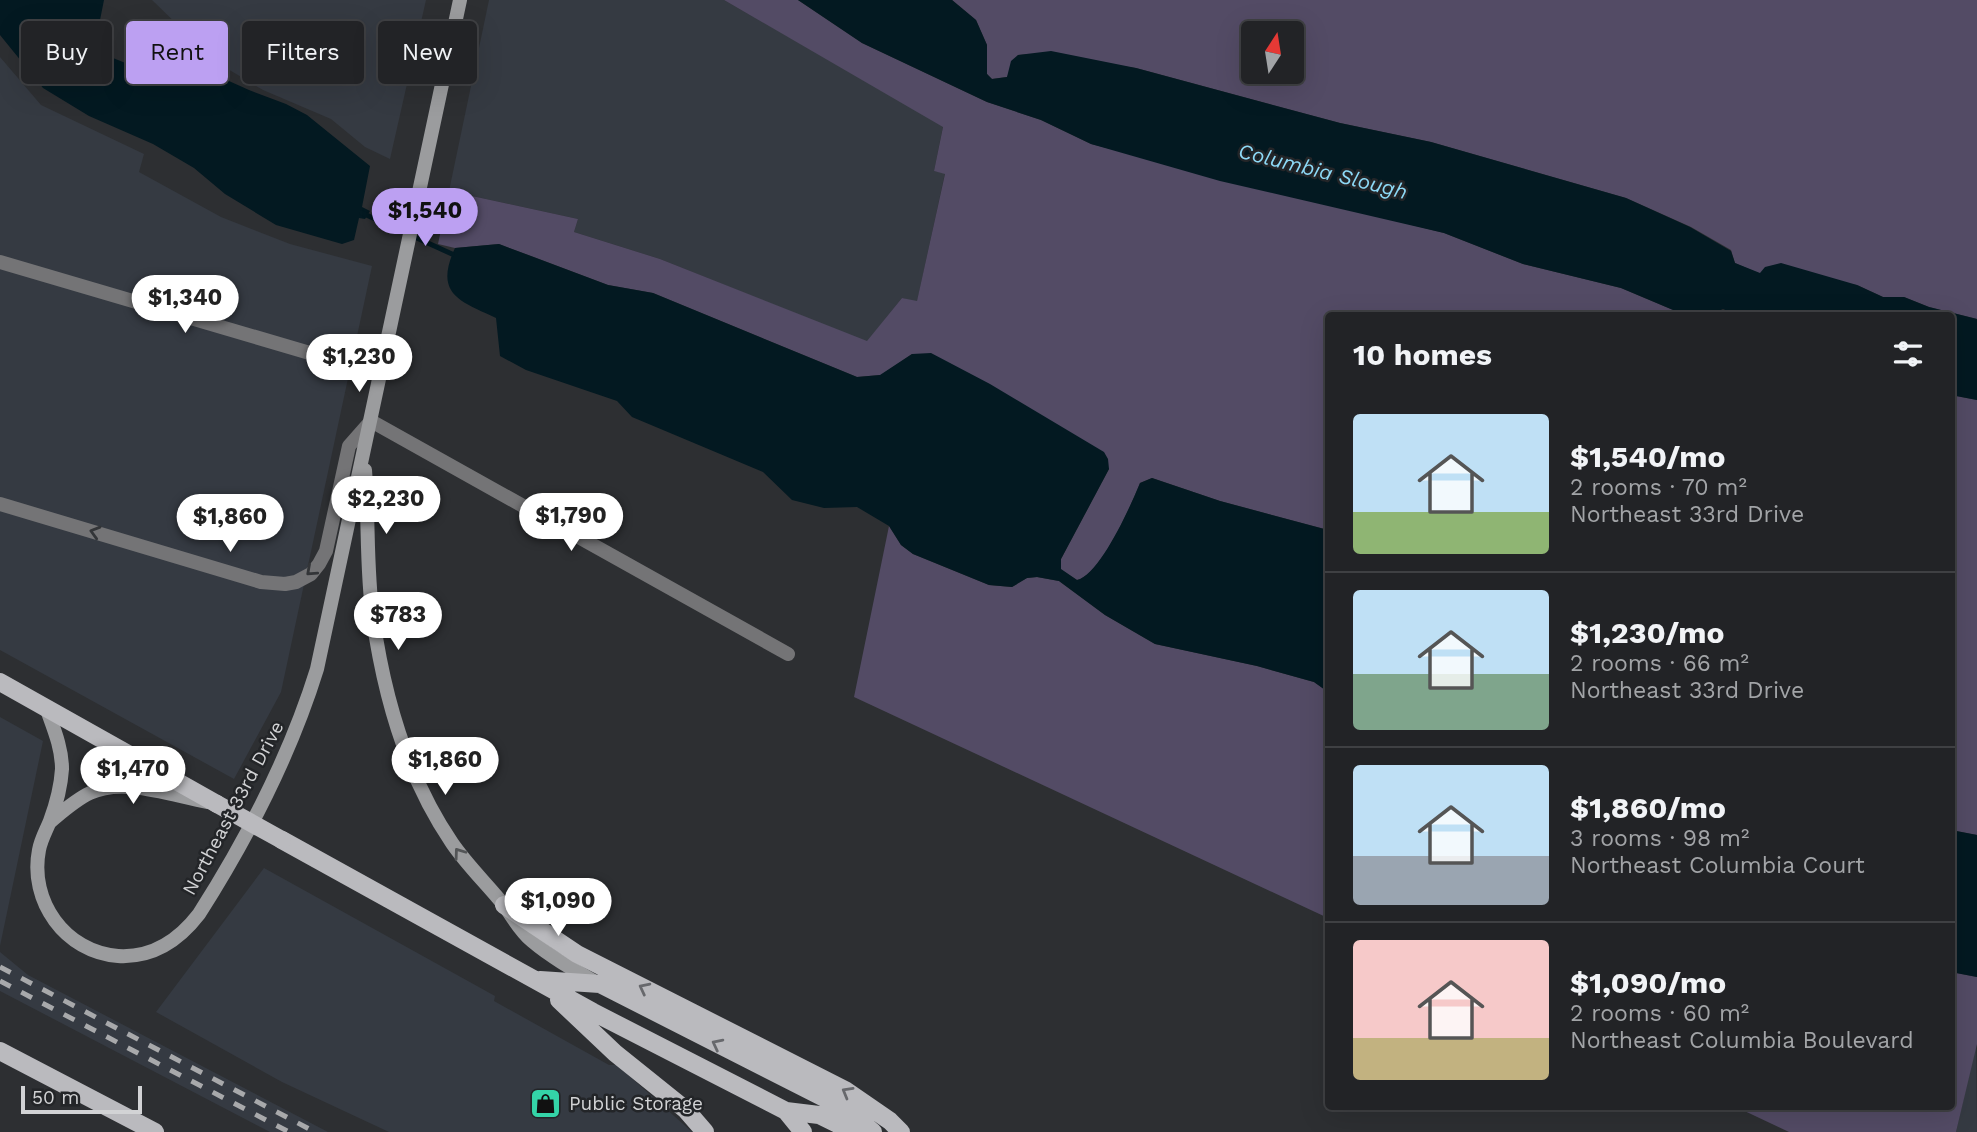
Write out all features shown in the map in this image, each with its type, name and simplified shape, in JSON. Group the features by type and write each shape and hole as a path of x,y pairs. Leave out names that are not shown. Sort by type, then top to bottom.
{"main road":[{"name":"Northeast 33rd Drive","path":"46,707 59,744 62,768 50,822 40,844 37,877 46,908 69,936 99,953 135,956 169,944 192,923 213,891 280,770 303,714 329,620 460,0"},
{"path":"363,455 369,515 368,568 374,621 399,732 432,810 464,860 504,905 518,928 572,968 844,1108 873,1132"},
{"path":"0,682 537,981 786,1111 819,1115 854,1132"},
{"name":"Northeast 33rd Drive","path":"50,822 88,794 107,787 131,787 217,804"},
{"path":"504,905 577,954 845,1090 890,1121 901,1132"},
{"path":"537,981 600,984"},
{"path":"537,981 615,1053 686,1110 705,1132"},
{"path":"0,1051 155,1132"},
{"path":"786,1111 803,1132"}],"street":[{"path":"0,262 381,374"},
{"path":"0,504 261,582 296,582 311,575 326,551 349,446 371,421 788,654"}],"shaded area":[{"path":"152,0 426,0 421,21 378,21 378,84 407,84 390,159 365,147 331,119 253,84 364,84 364,21 242,21 242,77 228,69 228,21 174,21"},
{"path":"489,0 724,0 943,126 934,171 945,173 917,302 902,298 867,342 660,259 574,232 578,219 449,191 471,84 477,84 477,57"},
{"path":"724,0 798,0 862,43 987,102 1041,120 1091,144 1444,233 1523,264 1621,288 1678,312 1325,312 1325,529 1220,501 1152,478 1140,483 1122,522 1096,566 1077,580 1060,569 1061,559 1109,469 912,354 881,375 857,377 653,293 608,285 499,244 455,248 438,244 449,191 578,219 574,232 660,259 867,341 902,298 917,301 945,174 934,171 943,127"},
{"path":"952,0 1977,0 1977,319 1929,307 1904,297 1883,297 1857,285 1760,274 1735,263 1731,250 1691,227 1626,198 1431,142 1340,123 1136,68 1032,54 1018,55 1007,77 992,79 987,74 987,45 976,20"},
{"path":"0,57 41,105 144,154 139,172 221,217 290,244 372,266 281,692 234,779 0,650"},
{"path":"1955,396 1977,400 1977,835 1955,831"},
{"path":"889,526 901,545 913,554 989,585 1012,587 1027,578 1037,577 1059,581 1105,615 1155,644 1257,666 1314,682 1325,690 1325,917 854,697"},
{"path":"0,717 43,741 0,946"},
{"path":"264,868 495,996 494,1001 609,1065 617,1065 692,1132 389,1132 282,1082 156,1012"},
{"path":"0,952 28,975 328,1132 270,1132 0,991"},
{"path":"1955,973 1977,977 1977,1044 1956,1132 1789,1132 1742,1110 1955,1110"},
{"path":"1976,1044 1977,1132 1956,1132"}],"water":[{"path":"0,0 104,0 100,21 21,21 21,61 0,35"},
{"name":"Columbia Slough","path":"798,0 952,0 976,20 987,45 987,74 992,79 1007,77 1011,61 1018,55 1051,51 1136,68 1340,123 1431,142 1626,198 1690,227 1731,251 1735,263 1760,273 1765,267 1781,263 1857,285 1883,297 1904,297 1949,312 1730,312 1723,309 1716,312 1678,312 1621,288 1523,264 1444,233 1220,181 1091,144 1041,120 987,102 862,43"},
{"path":"112,57 126,63 126,84 228,84 228,81 307,115 370,166 362,207 370,211 365,219 359,218 354,240 342,244 276,225 225,194 194,168 153,144 89,116 40,84 112,84"},
{"path":"499,244 608,285 653,293 857,377 880,375 912,354 931,353 990,384 1104,452 1108,459 1109,469 1061,559 1061,569 1077,580 1086,575 1105,553 1140,483 1152,478 1220,501 1325,529 1325,690 1314,682 1257,666 1155,644 1105,615 1059,581 1037,577 1027,578 1012,587 989,585 913,554 901,545 889,526 857,507 824,508 792,500 763,472 632,417 617,401 526,370 500,356 496,318 461,301 449,286 447,276 455,248"},
{"path":"1955,314 1977,319 1977,400 1955,396"},
{"path":"1955,831 1977,835 1977,977 1955,973"}],"waterway":[{"path":"362,213 452,254"}],"railway":[{"path":"0,967 315,1132"},
{"path":"0,981 289,1132"}],"place":[{"name":"Public Storage","path":"546,1103"}]}
